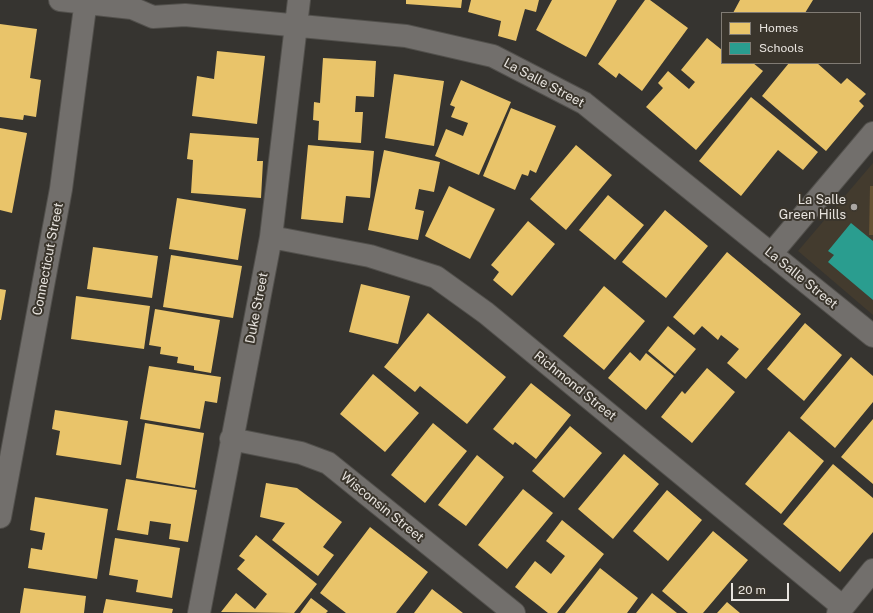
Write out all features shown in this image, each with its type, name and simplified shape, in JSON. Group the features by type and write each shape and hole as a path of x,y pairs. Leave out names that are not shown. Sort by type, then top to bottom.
{"street":[{"name":"La Salle Street","path":"60,0 86,1 132,8 153,17 185,15 406,36 494,56 584,103 873,336"},
{"name":"Duke Street","path":"199,613 231,439 271,237 298,0"},
{"name":"Connecticut Street","path":"0,517 61,189 86,1"},
{"path":"771,254 873,133"},
{"name":"Richmond Street","path":"271,237 370,256 436,277 486,314 840,610"},
{"name":"Wisconsin Street","path":"231,439 301,453 328,463 514,613"},
{"path":"840,610 873,570"}],"shaded area":[{"name":"La Salle Green Hills","path":"873,163 873,315 798,251"},
{"path":"870,186 873,186 873,235 869,235"}],"building: Homes":[{"path":"406,0 462,0 461,8 406,4"},
{"path":"471,0 539,0 536,12 525,9 516,41 498,36 501,21 468,12"},
{"path":"552,0 617,0 586,57 536,30"},
{"path":"645,0 650,0 688,28 642,91 619,73 616,78 598,64"},
{"path":"740,0 813,0 806,12 734,12"},
{"path":"0,24 37,29 30,78 41,80 36,117 24,115 23,120 0,117"},
{"path":"707,38 721,49 721,64 754,64 763,71 696,150 646,107 663,88 658,83 668,71 689,89 695,82 681,70"},
{"path":"217,51 265,56 257,124 192,116 197,76 214,79"},
{"path":"323,58 376,61 374,97 356,96 355,112 363,112 361,143 318,140 319,121 313,120 314,102 320,103"},
{"path":"788,64 818,64 841,84 847,78 866,94 859,101 864,106 826,151 762,96"},
{"path":"394,74 444,81 434,146 385,138"},
{"path":"461,80 511,102 479,175 435,156 446,129 463,136 468,123 451,117 455,107 450,105"},
{"path":"751,97 818,152 803,170 778,150 741,196 699,161"},
{"path":"511,108 556,126 536,173 530,170 528,176 522,174 515,190 483,176"},
{"path":"0,128 27,133 12,213 0,210"},
{"path":"190,133 259,138 257,161 263,161 261,198 191,193 193,160 187,159"},
{"path":"308,145 374,151 370,198 346,196 343,223 301,219"},
{"path":"576,145 612,175 566,230 530,199"},
{"path":"384,150 440,162 434,192 419,189 415,209 424,211 418,240 368,230"},
{"path":"449,186 495,209 470,259 425,236"},
{"path":"608,195 644,225 615,260 579,230"},
{"path":"177,198 246,209 238,260 169,249"},
{"path":"665,210 708,246 666,298 622,262"},
{"path":"528,221 555,244 512,296 493,280 499,272 491,265"},
{"path":"93,247 158,256 152,298 87,289"},
{"path":"727,252 801,314 746,379 727,363 739,349 721,335 718,340 702,326 694,335 673,317"},
{"path":"171,255 242,266 233,318 163,307"},
{"path":"361,284 410,296 398,344 349,332"},
{"path":"604,286 645,321 604,370 563,336"},
{"path":"0,289 6,290 1,320 0,320"},
{"path":"76,296 150,306 144,349 71,339"},
{"path":"155,309 220,320 211,373 194,370 194,366 177,363 178,357 160,354 161,347 149,345"},
{"path":"428,313 506,377 467,424 420,386 415,392 384,367"},
{"path":"805,323 842,355 804,401 767,369"},
{"path":"668,326 696,349 675,374 648,351"},
{"path":"630,352 640,361 646,353 674,376 646,410 608,378"},
{"path":"851,357 873,376 873,402 835,448 800,418"},
{"path":"149,366 221,377 217,403 205,401 200,429 140,419"},
{"path":"707,368 735,392 692,443 661,417 682,391 685,394"},
{"path":"373,374 419,413 385,452 340,414"},
{"path":"531,383 571,415 536,459 515,442 513,445 493,429"},
{"path":"55,410 128,421 121,465 56,455 60,431 52,429"},
{"path":"873,419 873,484 841,457"},
{"path":"145,423 204,433 195,488 136,478"},
{"path":"433,423 467,451 425,503 391,475"},
{"path":"570,426 602,453 564,498 532,471"},
{"path":"789,431 824,461 781,514 745,484"},
{"path":"624,454 659,484 613,539 578,509"},
{"path":"477,455 504,477 466,526 438,505"},
{"path":"833,464 873,498 873,532 840,572 783,524"},
{"path":"126,479 197,490 188,542 169,539 171,524 150,521 148,535 117,530"},
{"path":"266,483 297,488 342,522 323,547 334,555 318,576 272,540 285,523 260,517"},
{"path":"523,489 553,513 507,569 478,545"},
{"path":"667,490 702,520 668,561 633,531"},
{"path":"35,497 108,509 97,579 28,568 31,548 42,550 45,533 30,530"},
{"path":"562,520 604,554 557,613 548,613 515,587 535,561 551,574 565,556 546,541"},
{"path":"370,527 428,572 396,613 346,613 320,593"},
{"path":"713,531 748,560 703,613 688,613 662,591"},
{"path":"256,535 317,584 294,613 221,612 236,593 255,609 267,594 237,569 245,560 239,556"},
{"path":"115,538 180,548 172,598 136,592 138,580 109,575"},
{"path":"600,568 638,598 627,613 565,613"},
{"path":"24,588 86,596 84,613 20,613"},
{"path":"432,589 463,613 414,613"},
{"path":"652,593 677,613 636,613"},
{"path":"311,598 328,611 326,613 300,613"},
{"path":"106,599 173,609 172,613 103,613"},
{"path":"727,602 740,613 717,613"}],"building: Schools":[{"path":"851,223 873,241 873,300 828,262 834,255 828,251"}],"place":[{"name":"La Salle Green Hills","path":"854,207"}]}
